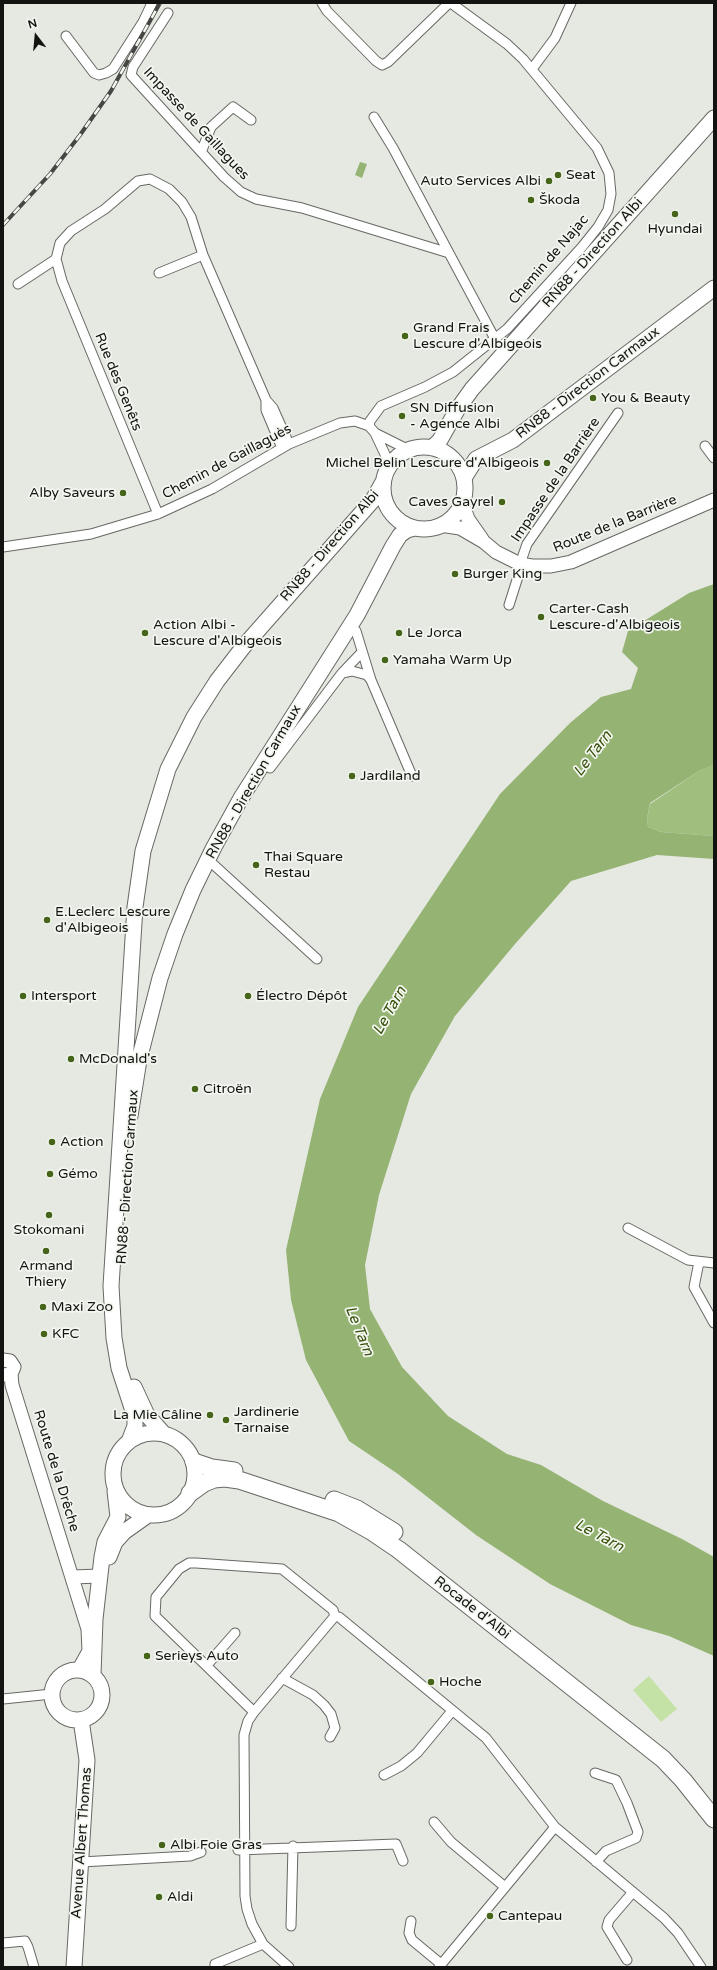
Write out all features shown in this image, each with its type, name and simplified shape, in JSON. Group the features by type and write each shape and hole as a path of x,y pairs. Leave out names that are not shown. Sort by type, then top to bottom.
{"highway":[{"name":"Rocade d'Albi","path":"194,1462 212,1468 273,1480 357,1509 375,1519 667,1749 688,1769 714,1801"},
{"name":"Rocade d'Albi","path":"190,1493 204,1483 214,1479 224,1478 239,1480 339,1513 371,1531 399,1550 663,1759 683,1780 714,1819"}],"main road":[{"name":"RN88 - Direction Albi","path":"432,448 440,440 457,410 472,389 714,118"},
{"name":"RN88 - Direction Carmaux","path":"464,478 476,459 513,440 714,288"},
{"path":"420,447 432,448 446,453 457,464 464,478 465,490 462,502 454,516 440,525 428,528 415,528 401,522 390,511 384,497 383,482 390,465 398,456 409,450 420,447"},
{"name":"RN88 - Direction Albi","path":"130,1439 135,1426 135,1417 119,1368 114,1338 111,1286 135,907 143,851 163,784 184,736 217,681 244,646 373,500 383,482"},
{"name":"RN88 - Direction Carmaux","path":"163,1433 147,1415 134,1389 122,1353 119,1335 121,1264 129,1131 137,1074 149,1018 172,942 193,890 241,798 357,615 400,535 407,530 415,528"},
{"path":"129,1131 145,1072 161,1000 172,965 204,885 270,768 364,619 377,590 389,555"},
{"path":"92,1675 95,1619 105,1542 118,1518 115,1490 112,1479 112,1468 119,1452 130,1439 141,1434 152,1432 163,1433 180,1442 188,1451 194,1462 194,1483 190,1493 183,1503 173,1510 161,1515 148,1515 128,1507 115,1490"},
{"path":"100,1576 115,1542 124,1532 148,1515"},
{"path":"79,1669 92,1675 102,1689 100,1706 95,1713 89,1718 80,1720 68,1719 62,1716 54,1707 52,1694 53,1686 58,1679 65,1673 79,1669"},
{"name":"Avenue Albert Thomas","path":"74,1967 87,1760 80,1720"}],"street":[{"path":"66,36 94,73 100,75 106,73 113,69 143,22 152,3"},
{"path":"322,3 327,11 376,61 382,64 388,62 450,3"},
{"name":"Chemin de Najac","path":"372,430 370,421 381,406 425,387 453,372 507,329 598,227 608,210 611,194 609,173 597,148 532,69 507,44 450,3"},
{"path":"532,69 554,38 571,3"},
{"name":"Impasse de Gaillagues","path":"168,13 133,67 131,75 202,150 217,169 241,192 256,198 302,208 449,253"},
{"path":"202,150 211,127 233,107 251,120"},
{"path":"374,117 495,340"},
{"path":"18,284 56,258 60,243 71,231 105,210 138,181 150,179 166,186 182,202 191,217 203,255 266,400 273,408 286,446"},
{"path":"159,273 203,255"},
{"name":"Rue des Genêts","path":"56,258 62,280 87,344 158,514"},
{"name":"Impasse de la Barrière","path":"508,605 527,544 618,413"},
{"name":"Chemin de Gaillaguès","path":"3,547 92,534 158,514 212,489 286,446 340,423 355,421 409,450"},
{"path":"372,430 390,465"},
{"path":"704,446 714,458"},
{"name":"Route de la Barrière","path":"440,525 460,528 484,542 496,552 521,564 532,566 551,566 571,562 714,500"},
{"name":"Route de la Barrière","path":"462,502 468,519 484,542"},
{"path":"356,631 371,680 412,776"},
{"path":"270,768 342,673 362,652"},
{"path":"342,673 352,671 367,676 371,680"},
{"path":"214,865 317,959"},
{"path":"628,1228 688,1260 714,1263"},
{"path":"699,1262 694,1287 714,1323"},
{"name":"Route de la Drêche","path":"4,1358 10,1360 14,1365 14,1370 7,1374 12,1385 88,1629 89,1651 79,1669"},
{"path":"254,1712 155,1616 156,1597 179,1569 189,1563 282,1568 333,1610 335,1616 339,1617 486,1738 555,1827 633,1892 678,1933 701,1967"},
{"path":"72,1577 100,1576"},
{"path":"289,1967 263,1944 252,1924 247,1909 241,1850 243,1745 248,1721 254,1712 335,1616"},
{"path":"207,1666 235,1633"},
{"path":"282,1678 313,1695 324,1705 331,1714 335,1728 330,1737"},
{"path":"3,1699 52,1694"},
{"path":"384,1775 401,1766 418,1753 452,1711"},
{"path":"595,1774 616,1780 628,1803 638,1832 636,1838 606,1851 596,1862"},
{"path":"434,1822 452,1842 505,1886"},
{"path":"411,1921 409,1933 412,1940 440,1966 555,1827"},
{"path":"241,1850 293,1846 396,1844 403,1861"},
{"path":"291,1926 293,1846"},
{"path":"81,1862 190,1856 201,1852"},
{"path":"627,1960 607,1927 609,1920 633,1892"},
{"path":"3,1943 25,1941 34,1967"},
{"path":"216,1967 215,1964 263,1944"}],"shaded area":[{"path":"714,765 714,836 661,832 648,827 647,818 650,804 699,771"},
{"path":"649,1676 677,1709 661,1722 633,1690"}],"water":[{"path":"360,162 367,164 362,178 355,175"},
{"name":"Le Tarn","path":"714,584 714,765 699,771 650,803 647,818 648,827 661,832 714,836 714,859 657,855 571,881 515,944 455,1016 411,1094 379,1195 365,1265 370,1309 402,1367 448,1416 507,1454 541,1465 603,1501 682,1539 714,1557 714,1656 669,1636 631,1625 550,1584 476,1535 398,1474 349,1441 306,1360 291,1300 286,1250 320,1099 358,1007 500,794 570,723 601,697 631,689 638,668 622,652 628,631 689,593"}],"railway":[{"path":"3,225 50,174 80,135 111,91 160,3"}],"place":[{"name":"Seat","path":"558,175"},
{"name":"Auto Services Albi","path":"549,181"},
{"name":"Škoda","path":"531,200"},
{"name":"Hyundai","path":"675,214"},
{"name":"Grand Frais Lescure d'Albigeois","path":"405,336"},
{"name":"You & Beauty","path":"593,398"},
{"name":"SN Diffusion - Agence Albi","path":"402,416"},
{"name":"Michel Belin Lescure d'Albigeois","path":"547,463"},
{"name":"Alby Saveurs","path":"123,493"},
{"name":"Caves Gayrel","path":"502,502"},
{"name":"Burger King","path":"455,574"},
{"name":"Carter-Cash Lescure-d'Albigeois","path":"541,617"},
{"name":"Action Albi - Lescure d'Albigeois","path":"145,633"},
{"name":"Le Jorca","path":"399,633"},
{"name":"Yamaha Warm Up","path":"385,660"},
{"name":"Jardiland","path":"352,776"},
{"name":"Thai Square Restau","path":"256,865"},
{"name":"E.Leclerc Lescure d'Albigeois","path":"47,920"},
{"name":"Intersport","path":"23,996"},
{"name":"Électro Dépôt","path":"248,996"},
{"name":"McDonald's","path":"71,1059"},
{"name":"Citroën","path":"195,1089"},
{"name":"Action","path":"52,1142"},
{"name":"Gémo","path":"50,1174"},
{"name":"Stokomani","path":"49,1215"},
{"name":"Armand Thiery","path":"46,1251"},
{"name":"Maxi Zoo","path":"43,1307"},
{"name":"KFC","path":"44,1334"},
{"name":"La Mie Câline","path":"210,1415"},
{"name":"Jardinerie Tarnaise","path":"226,1420"},
{"name":"Serieys Auto","path":"147,1656"},
{"name":"Hoche","path":"431,1682"},
{"name":"Albi Foie Gras","path":"162,1845"},
{"name":"Aldi","path":"159,1897"},
{"name":"Cantepau","path":"490,1916"}]}
